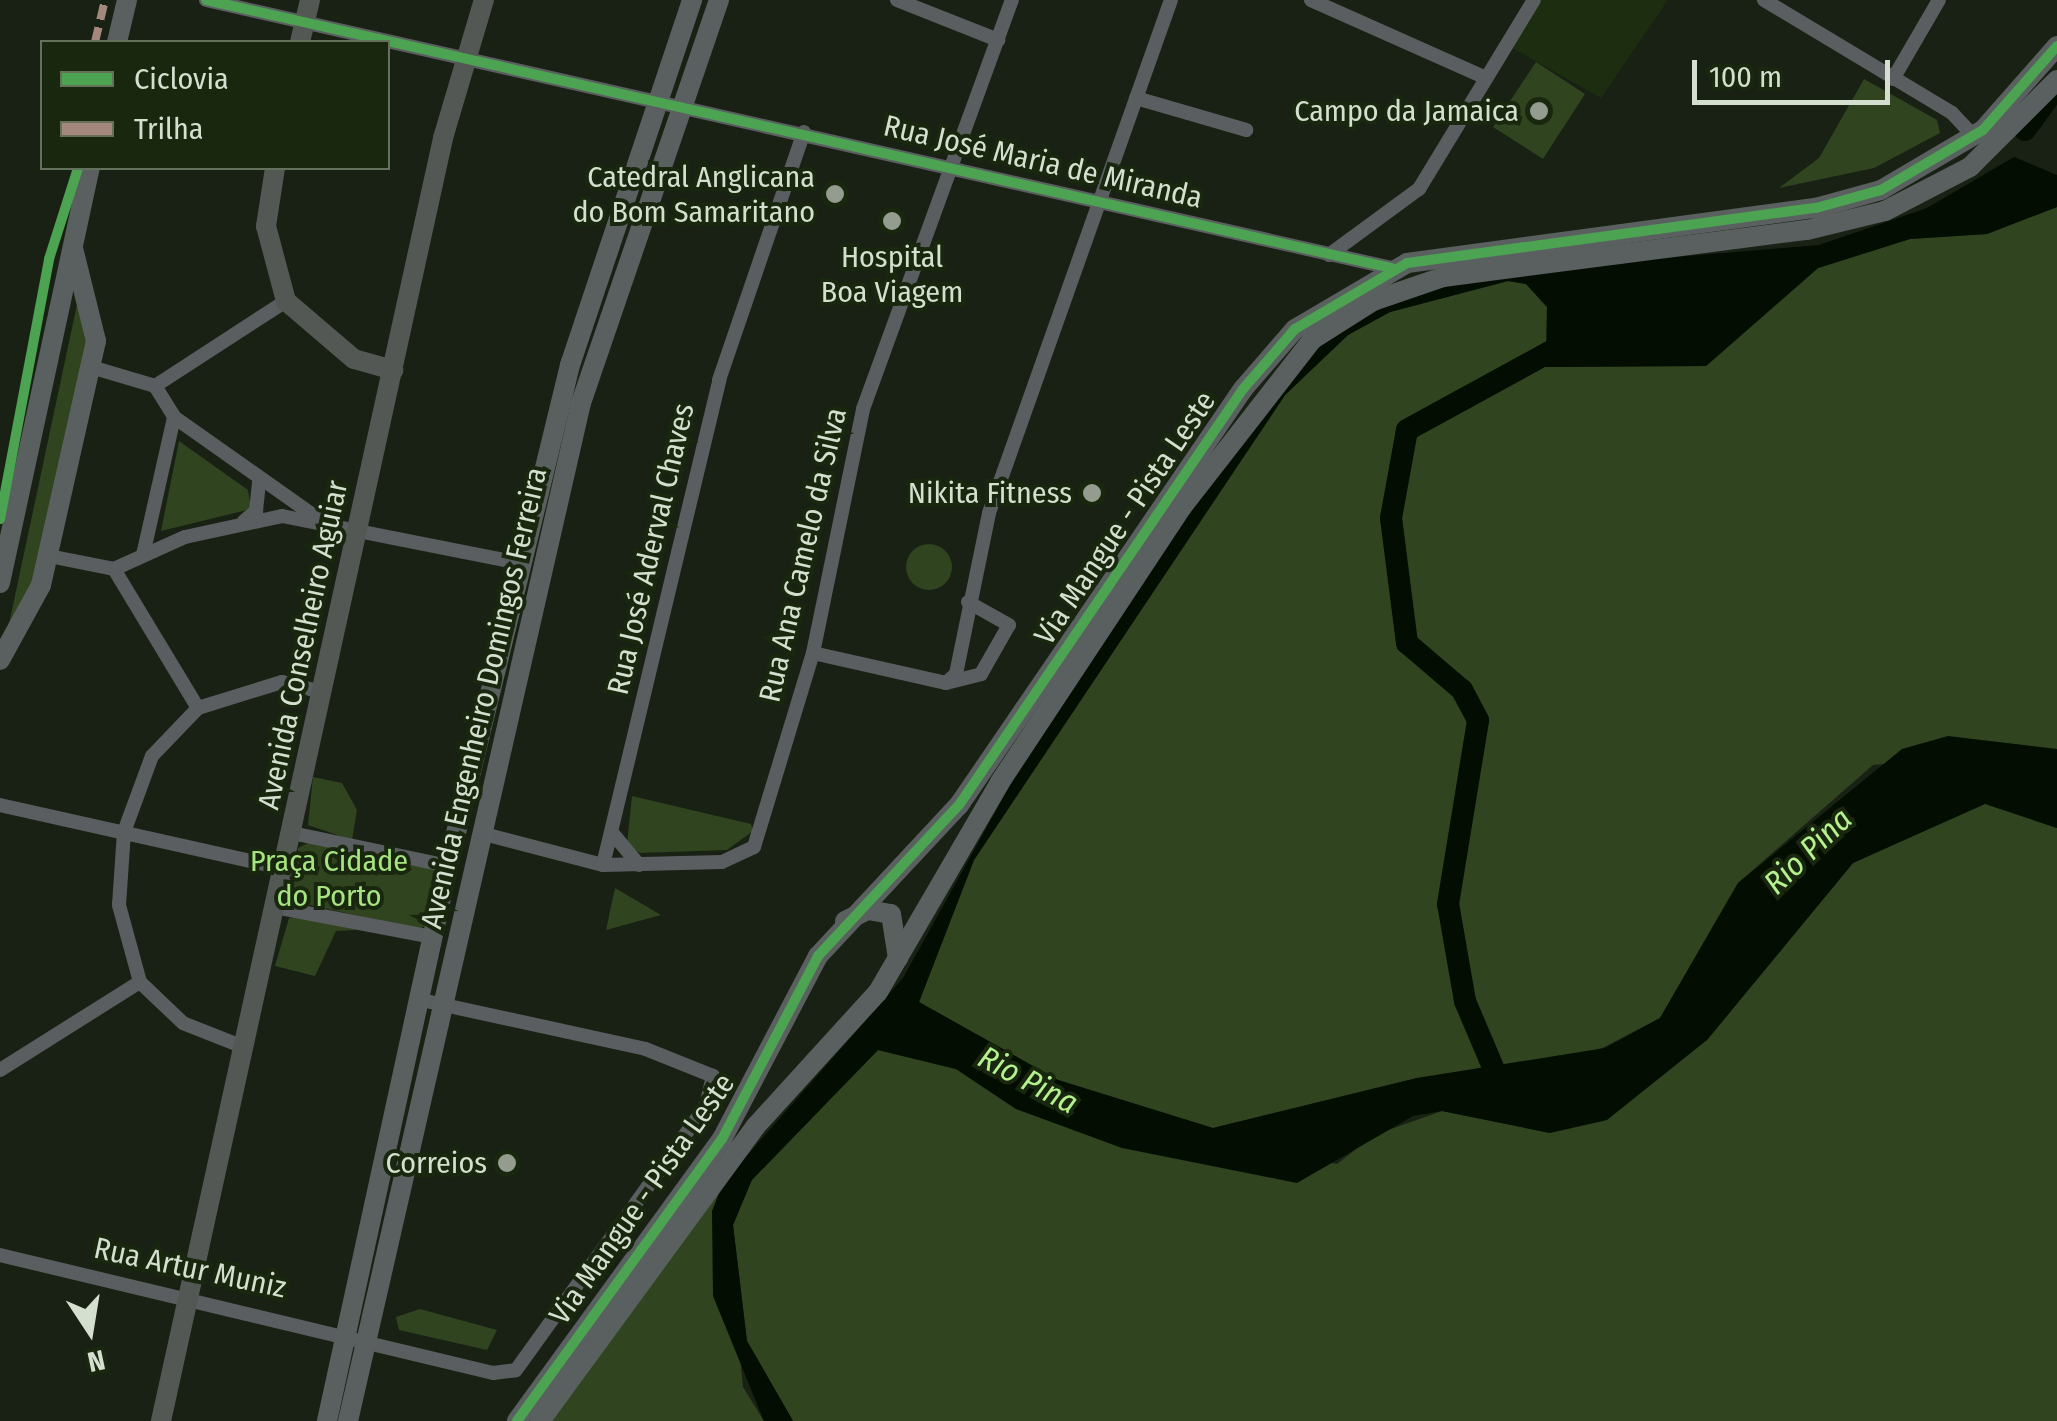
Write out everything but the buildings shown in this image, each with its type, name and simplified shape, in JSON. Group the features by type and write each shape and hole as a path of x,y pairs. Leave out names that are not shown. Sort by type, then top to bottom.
{"main road":[{"path":"117,40 126,0"},
{"path":"303,32 310,0"},
{"name":"Avenida Conselheiro Aguiar","path":"160,1421 393,370 466,55 484,0"},
{"name":"Avenida Engenheiro Domingos Ferreira","path":"327,1421 448,866 570,365 692,0"},
{"name":"Avenida Engenheiro Domingos Ferreira","path":"348,1421 582,403 718,0"},
{"name":"Via Mangue - Pista Leste","path":"517,1421 722,1138 842,922 959,805 1278,348 1316,311 1390,268 1816,208 1881,190 1974,137 2057,46"},
{"path":"540,1421 755,1127 852,1027 898,960 1000,782 1182,506 1274,379 1333,323 1443,277 1807,230 1884,212 1970,168 2057,80"},
{"path":"0,583 90,170"},
{"path":"275,170 268,238 286,301 343,352 393,370"},
{"path":"0,660 29,614 48,556 90,368 92,298 73,248"},
{"path":"842,922 868,910 890,914 898,960"}],"street":[{"name":"Rua José Maria de Miranda","path":"206,0 303,32 360,40"},
{"path":"897,0 998,40"},
{"name":"Rua Ana Camelo da Silva","path":"603,865 722,862 754,847 813,653 863,409 955,166 1012,0"},
{"path":"951,678 990,513 1171,0"},
{"path":"1311,0 1484,76"},
{"path":"1335,256 1412,198 1534,0"},
{"path":"1893,79 1939,0"},
{"path":"1769,1 1952,113 1974,137"},
{"name":"Rua José Maria de Miranda","path":"390,44 466,55 658,97 1390,268"},
{"path":"1136,98 1246,130"},
{"name":"Rua José Aderval Chaves","path":"603,865 614,834 719,380 804,132"},
{"path":"155,386 286,301"},
{"path":"90,368 155,386 174,417 318,518"},
{"path":"142,555 174,417"},
{"path":"243,521 256,511 259,480"},
{"path":"48,556 114,569 142,555 243,521 318,518 520,563"},
{"path":"114,569 198,708"},
{"path":"813,653 951,678 981,674 1009,625 968,602"},
{"path":"241,1046 183,1023 140,982 118,905 124,832 152,756 198,708 282,682 322,692"},
{"path":"0,805 283,868"},
{"path":"292,833 448,866"},
{"path":"484,834 603,865"},
{"path":"614,834 639,864"},
{"path":"275,906 433,938"},
{"path":"1,1068 140,982"},
{"path":"421,1000 445,1004"},
{"name":"Rua Artur Muniz","path":"0,1255 347,1331 493,1372 516,1370 706,1106 713,1076 646,1049 445,1004"}],"shaded area":[{"path":"1536,0 1668,0 1601,98 1507,45"}],"green space":[{"name":"Campo da Jamaica","path":"1536,62 1585,94 1543,159 1493,127"},
{"path":"1864,79 1937,120 1940,133 1874,168 1779,188 1819,158"},
{"path":"2057,207 2057,749 1873,765 1738,883 1660,1018 1587,1056 1417,1078 1213,1128 1058,1080 919,1002 974,860 1285,395 1348,335 1390,312 1508,281 1526,284 1547,307 1546,367 1706,366 1818,268 1910,239 1987,234"},
{"path":"79,295 91,337 38,585 9,624"},
{"path":"179,441 248,490 251,509 161,531"},
{"path":"929,544 945,551 952,567 945,583 929,590 913,583 906,567 913,551"},
{"name":"Praça Cidade do Porto","path":"313,777 342,783 357,810 352,840 308,825"},
{"path":"632,796 751,824 753,831 727,850 640,853 627,844"},
{"path":"1985,803 2057,828 2057,1421 793,1421 747,1341 733,1225 751,1180 878,1050 956,1069 1016,1109 1337,1164 1374,1135 1442,1111 1550,1133 1707,1040 1853,863"},
{"name":"Praça Cidade do Porto","path":"308,843 434,870 431,924 418,929 292,901 298,848"},
{"path":"615,888 661,915 606,930"},
{"name":"Praça Cidade do Porto","path":"289,918 358,930 336,931 315,976 275,966"},
{"path":"723,1183 743,1387 764,1421 550,1421"},
{"path":"420,1309 497,1330 487,1350 399,1330 396,1317"}],"water":[{"name":"Rio Pina","path":"2014,157 2057,175 2057,207 1987,234 1910,239 1818,268 1706,366 1546,367 1547,307 1526,284 1508,281 1390,312 1348,335 1285,395 974,860 919,1002 1058,1080 1213,1128 1417,1078 1605,1048 1660,1018 1738,883 1902,749 1948,736 2057,749 2057,828 1985,804 1853,863 1707,1040 1607,1120 1550,1133 1442,1111 1413,1116 1297,1183 1122,1148 1016,1109 956,1069 878,1050 752,1180 733,1225 747,1341 793,1421 764,1421 713,1296 712,1211 723,1183 903,978 1018,771 1201,491 1308,351 1387,301 1508,271 1819,245 1927,208"}],"waterway":[{"path":"2025,130 2052,93"},
{"path":"1501,1086 1465,1001 1448,904 1478,720 1462,690 1407,643 1391,518 1407,430 1562,345 1566,333"}],"marked path":[{"path":"95,40 105,0"}],"cycle path":[{"path":"206,0 383,40"},
{"path":"390,42 1391,268"},
{"path":"517,1421 722,1139 818,956 959,805 1243,389 1295,329 1407,263 1816,208 1881,190 1983,130 2057,46"},
{"path":"0,519 49,259 77,170"}],"place":[{"name":"Campo da Jamaica","path":"1539,111"},
{"name":"Catedral Anglicana do Bom Samaritano","path":"835,194"},
{"name":"Hospital Boa Viagem","path":"892,221"},
{"name":"Nikita Fitness","path":"1092,493"},
{"name":"Correios","path":"507,1163"}]}
